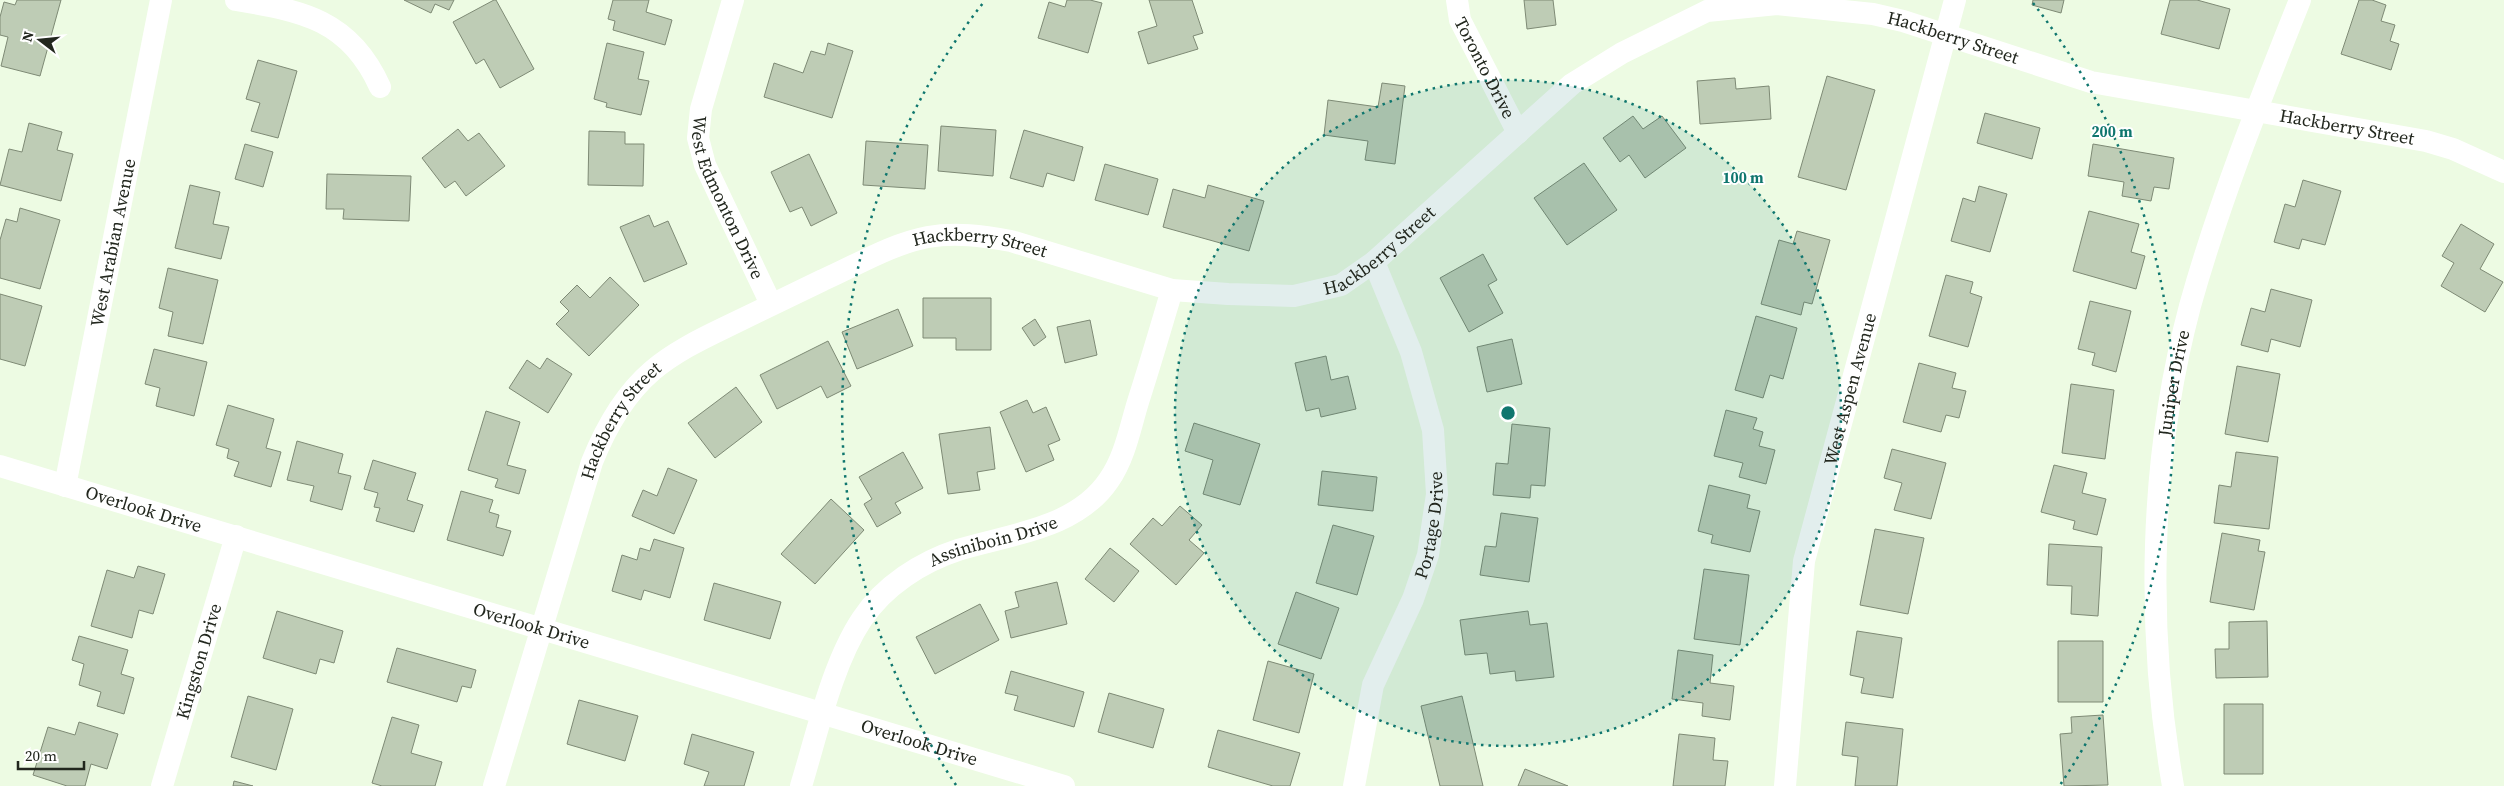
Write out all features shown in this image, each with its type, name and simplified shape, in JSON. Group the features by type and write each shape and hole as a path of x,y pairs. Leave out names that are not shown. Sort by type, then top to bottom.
{"street":[{"name":"West Arabian Avenue","path":"65,486 161,0"},
{"path":"236,0 285,8 309,16 331,27 354,45 370,64 380,87"},
{"name":"West Edmonton Drive","path":"733,0 701,109 698,138 705,165 771,304"},
{"name":"Toronto Drive","path":"1457,0 1460,20 1518,133"},
{"name":"West Aspen Avenue","path":"1784,786 1804,561 1955,0"},
{"name":"Juniper Drive","path":"2173,786 2164,726 2157,639 2158,529 2166,430 2180,349 2215,224 2300,0"},
{"name":"Hackberry Street","path":"494,786 592,462 615,414 652,371 672,356 771,304 891,248 909,242 945,234 989,237 1011,241 1172,290 1294,296 1341,285 1374,262 1572,84 1622,54 1707,11 1777,4 1873,14 1946,33 2091,82 2426,141 2453,149 2504,172"},
{"name":"Portage Drive","path":"1354,786 1373,684 1413,599 1428,555 1437,494 1433,430 1412,352 1374,262"},
{"name":"Assiniboin Drive","path":"801,786 823,714 848,643 862,619 898,581 937,558 1050,524 1073,513 1109,480 1123,454 1172,290"},
{"name":"Overlook Drive","path":"0,466 541,627 1064,786"},
{"name":"Kingston Drive","path":"162,786 236,536"}],"building":[{"path":"17,0 61,0 40,76 1,66 8,37 0,35 0,17 4,2 15,5"},
{"path":"404,0 454,0 449,10 435,4 431,13"},
{"path":"496,0 534,69 500,88 484,59 476,64 453,22"},
{"path":"613,0 649,0 646,12 672,20 665,45 613,30 615,21 608,19"},
{"path":"1067,0 1090,0 1102,3 1088,53 1038,38 1049,2 1065,7"},
{"path":"1149,0 1192,0 1203,33 1193,36 1198,49 1148,64 1138,32 1157,26"},
{"path":"1524,0 1553,0 1556,25 1527,29"},
{"path":"2033,0 2064,0 2061,13 2032,5"},
{"path":"2170,0 2197,0 2230,9 2219,49 2161,34"},
{"path":"2359,0 2372,0 2386,5 2381,21 2395,25 2390,41 2399,44 2391,70 2341,54"},
{"path":"607,43 644,52 638,79 649,81 641,115 606,107 607,103 594,99"},
{"path":"828,43 853,51 832,118 764,97 774,63 803,73 811,51 825,55"},
{"path":"258,60 297,71 278,138 251,131 260,103 246,99"},
{"path":"1827,76 1875,90 1846,190 1798,177"},
{"path":"1735,78 1736,89 1769,86 1771,119 1700,124 1697,81"},
{"path":"1382,83 1405,86 1395,164 1365,160 1368,141 1324,135 1328,100 1378,107"},
{"path":"1985,113 2040,128 2032,159 1977,143"},
{"path":"1633,116 1643,129 1662,116 1686,148 1645,178 1629,155 1620,162 1603,138"},
{"path":"29,123 62,132 57,150 73,154 61,201 0,185 9,149 22,152"},
{"path":"941,126 996,130 993,176 938,171"},
{"path":"458,129 468,141 479,133 505,166 466,196 455,181 445,188 422,158"},
{"path":"1024,130 1083,147 1074,181 1047,173 1043,187 1010,178"},
{"path":"589,131 625,132 625,144 644,144 643,186 588,185"},
{"path":"866,141 928,145 925,189 863,185"},
{"path":"245,144 273,152 263,187 235,179"},
{"path":"2093,144 2174,158 2169,189 2154,187 2151,201 2122,196 2124,182 2088,176"},
{"path":"809,154 837,213 811,226 802,207 790,212 771,172"},
{"path":"1584,163 1617,210 1567,245 1534,198"},
{"path":"1105,164 1158,179 1148,215 1095,200"},
{"path":"327,174 411,176 409,221 343,219 344,209 326,209"},
{"path":"2303,180 2341,191 2325,245 2302,239 2299,249 2274,242 2285,204 2295,207"},
{"path":"190,185 220,192 213,224 229,227 221,259 175,248"},
{"path":"1208,185 1264,201 1249,251 1163,227 1173,189 1205,198"},
{"path":"1979,186 2007,194 1990,252 1951,241 1963,198 1975,202"},
{"path":"20,208 60,220 40,289 0,278 0,240 6,219 17,222"},
{"path":"2089,211 2139,224 2131,252 2145,256 2136,289 2073,271"},
{"path":"649,215 654,227 668,221 687,264 644,282 620,227"},
{"path":"2461,224 2494,244 2480,269 2503,282 2485,312 2441,286 2454,263 2442,256"},
{"path":"1797,231 1830,240 1812,304 1804,302 1801,315 1761,304 1779,240 1793,244"},
{"path":"1483,254 1497,280 1488,285 1503,313 1469,332 1440,278"},
{"path":"168,268 218,280 203,344 168,336 173,312 159,308"},
{"path":"1946,275 1973,282 1970,293 1982,297 1968,347 1929,336"},
{"path":"610,277 639,305 589,356 556,324 569,311 560,302 577,285 590,298"},
{"path":"2271,289 2312,300 2300,347 2271,339 2268,352 2241,345 2251,308 2265,312"},
{"path":"0,294 42,306 25,366 0,359"},
{"path":"923,298 991,298 991,350 956,350 956,338 923,338"},
{"path":"2090,301 2131,311 2116,372 2092,365 2095,353 2078,349"},
{"path":"898,309 913,346 857,369 842,332"},
{"path":"1756,316 1797,328 1783,379 1770,375 1763,398 1735,390"},
{"path":"1035,319 1046,337 1034,346 1022,328"},
{"path":"1090,320 1097,355 1065,363 1057,327"},
{"path":"1512,339 1522,384 1487,392 1477,347"},
{"path":"828,341 851,386 827,398 821,386 777,409 760,375"},
{"path":"154,349 207,362 194,416 156,406 160,388 145,384"},
{"path":"1326,356 1331,380 1348,376 1356,409 1321,417 1319,408 1306,411 1295,363"},
{"path":"547,358 572,374 548,413 509,388 527,360 540,369"},
{"path":"1919,363 1956,373 1952,388 1966,391 1959,418 1946,415 1941,432 1903,422"},
{"path":"2237,366 2280,374 2268,442 2225,434"},
{"path":"2071,384 2114,390 2105,459 2062,453"},
{"path":"736,387 762,422 715,458 688,423"},
{"path":"1027,400 1033,413 1046,407 1060,440 1048,445 1054,460 1026,472 1000,412"},
{"path":"228,405 274,419 266,448 281,452 271,487 234,476 239,462 227,458 229,449 216,445"},
{"path":"1726,410 1757,418 1753,429 1763,432 1759,446 1775,450 1766,484 1739,477 1743,463 1714,456"},
{"path":"486,411 520,422 507,465 526,470 519,494 495,487 498,479 468,470"},
{"path":"1194,423 1260,444 1240,505 1203,494 1213,460 1185,451"},
{"path":"1512,424 1550,428 1545,486 1531,485 1530,498 1493,495 1496,463 1508,464"},
{"path":"990,427 995,469 977,472 980,490 948,494 939,434"},
{"path":"297,441 343,454 338,473 351,476 342,510 310,501 314,486 287,480"},
{"path":"1892,449 1946,463 1931,519 1894,510 1902,483 1884,478"},
{"path":"903,452 923,488 895,503 901,513 877,527 864,504 872,499 859,477"},
{"path":"2236,452 2278,457 2269,529 2214,523 2219,485 2231,487"},
{"path":"373,460 416,473 407,500 423,505 414,532 376,521 380,508 374,507 378,493 364,489"},
{"path":"2054,465 2087,473 2082,493 2106,499 2097,535 2073,529 2075,521 2041,512"},
{"path":"668,468 697,480 674,534 632,516 643,490 657,496"},
{"path":"1322,471 1377,477 1373,511 1318,505"},
{"path":"1709,485 1750,495 1747,508 1760,511 1750,552 1711,543 1713,535 1698,531"},
{"path":"461,491 493,500 489,512 499,515 496,527 511,531 503,556 447,540"},
{"path":"831,499 864,530 815,584 781,554"},
{"path":"1180,506 1202,525 1189,540 1204,553 1176,585 1130,544 1153,518 1162,526"},
{"path":"1501,513 1538,518 1529,582 1480,575 1485,546 1496,547"},
{"path":"1333,525 1374,536 1357,595 1316,583"},
{"path":"1875,529 1924,538 1908,614 1860,605"},
{"path":"2222,533 2260,540 2258,551 2265,552 2254,610 2210,602"},
{"path":"654,539 684,548 670,598 644,590 641,600 612,591 622,555 637,560 640,548 650,551"},
{"path":"2049,544 2102,547 2098,616 2071,614 2072,586 2047,585"},
{"path":"1110,548 1139,571 1114,602 1085,579"},
{"path":"138,566 165,574 153,614 139,610 132,638 91,626 107,570 134,578"},
{"path":"1704,569 1749,575 1740,645 1694,639"},
{"path":"1057,582 1067,624 1011,638 1005,611 1019,607 1015,592"},
{"path":"714,583 781,602 770,639 704,620"},
{"path":"1296,592 1339,608 1321,659 1278,644"},
{"path":"980,604 999,640 935,674 916,637"},
{"path":"277,611 343,631 334,663 320,659 316,674 263,658"},
{"path":"1528,611 1530,625 1547,623 1554,677 1516,681 1515,671 1490,674 1487,653 1465,655 1460,620"},
{"path":"2267,621 2268,677 2216,678 2215,649 2229,649 2229,622"},
{"path":"1857,631 1902,638 1893,698 1861,693 1864,678 1850,675"},
{"path":"79,636 128,650 121,674 134,678 124,714 97,706 101,692 79,685 84,664 72,660"},
{"path":"2058,641 2103,641 2103,702 2058,702"},
{"path":"397,648 476,670 471,688 462,686 457,702 387,682"},
{"path":"1678,650 1713,655 1710,683 1734,686 1730,720 1702,716 1703,703 1672,699"},
{"path":"1268,661 1314,674 1299,733 1253,720"},
{"path":"1011,671 1084,692 1074,727 1014,710 1018,696 1005,693"},
{"path":"1109,693 1164,709 1153,748 1098,732"},
{"path":"248,696 293,709 276,770 231,757"},
{"path":"1462,696 1483,786 1440,786 1421,706"},
{"path":"579,700 638,716 625,761 567,744"},
{"path":"2224,704 2263,704 2263,774 2224,774"},
{"path":"2103,715 2108,785 2064,786 2060,734 2072,733 2071,717"},
{"path":"392,717 419,725 411,753 442,762 435,786 382,786 372,783"},
{"path":"79,722 118,734 107,769 91,764 85,786 67,786 33,775 48,727 75,735"},
{"path":"1846,722 1903,729 1897,786 1855,786 1858,757 1842,755"},
{"path":"1218,730 1300,753 1290,786 1273,786 1208,767"},
{"path":"692,734 754,752 744,786 704,786 709,772 684,764"},
{"path":"1679,734 1715,738 1713,760 1728,761 1725,786 1673,786"},
{"path":"1525,769 1568,786 1518,786"},
{"path":"234,781 253,786 233,786"}]}
